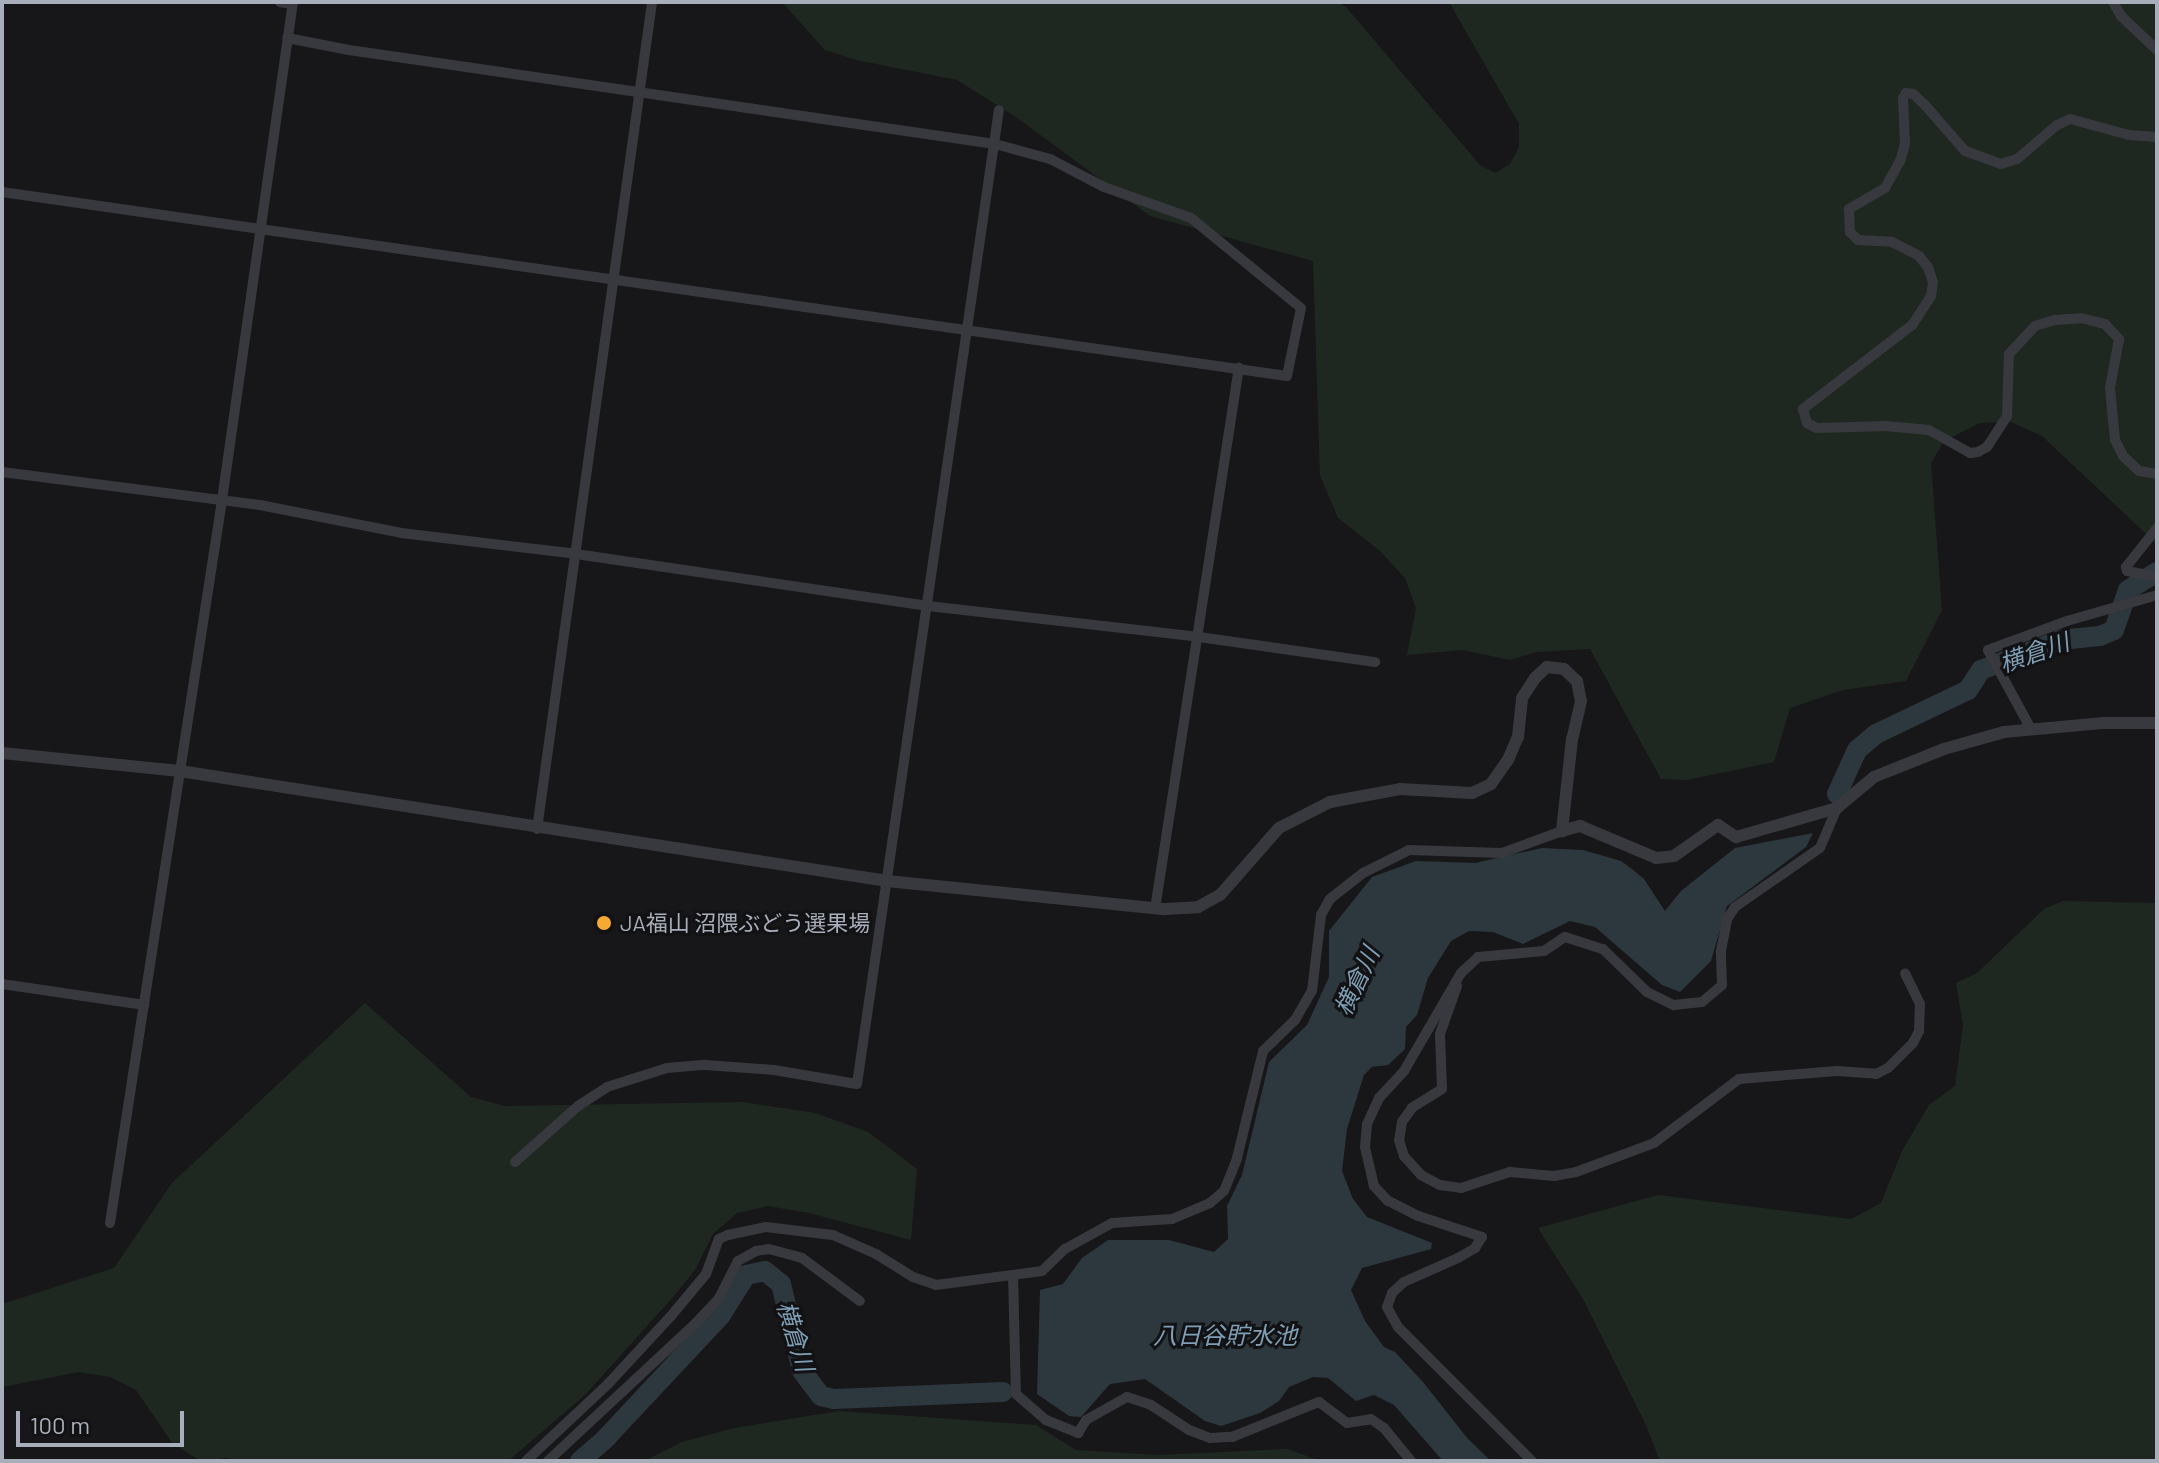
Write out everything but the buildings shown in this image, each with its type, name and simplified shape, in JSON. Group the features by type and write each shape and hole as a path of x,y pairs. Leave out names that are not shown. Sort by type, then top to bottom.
{"street":[{"path":"110,1223 262,230 293,3 280,2"},
{"path":"537,829 652,2"},
{"path":"2113,2 2121,16 2157,50"},
{"path":"2,192 1287,376 1301,308 1191,218 1104,187 1050,159 995,144 287,38"},
{"path":"2157,137 2129,135 2070,119 2057,125 2017,159 2001,164 1984,161 1965,151 1925,105 1913,94 1906,93 1903,98 1905,144 1900,161 1885,188 1849,209 1850,232 1858,240 1892,242 1919,256 1928,267 1933,282 1931,296 1912,325 1803,409 1807,423 1817,428 1885,426 1929,430 1970,453 1978,452 1987,447 2007,416 2009,354 2035,326 2055,320 2081,318 2105,324 2119,339 2110,388 2115,440 2123,456 2139,471 2157,474"},
{"path":"515,1162 568,1113 607,1087 667,1068 705,1065 761,1069 857,1084 999,110"},
{"path":"1155,909 1239,367"},
{"path":"2,472 222,500 401,533 576,554 928,606 1199,637 1375,662"},
{"path":"2157,528 2126,567 2127,571 2157,577"},
{"path":"2031,729 1988,650 2067,621 2157,595"},
{"path":"2,753 180,771 537,829 887,881 1155,909 1198,907 1221,894 1279,828 1330,802 1400,789 1472,793 1491,784 1508,760 1518,737 1522,698 1535,678 1547,667 1564,669 1577,681 1581,701 1572,739 1562,831"},
{"path":"526,1461 608,1384 671,1316 706,1274 719,1239 728,1235 766,1227 833,1235 876,1254 913,1277 936,1285 1042,1271 1065,1249 1112,1223 1189,1215 1224,1191 1237,1158 1263,1051 1295,1020 1312,991 1321,915 1330,899 1363,873 1409,850 1502,853 1580,826 1656,858 1674,856 1718,825 1736,837 1837,808 1874,777 1944,749 2031,729 2157,723"},
{"path":"1532,1461 1398,1327 1387,1307 1392,1293 1404,1282 1458,1258 1475,1248 1482,1237 1418,1216 1388,1201 1374,1186 1365,1147 1367,1124 1379,1098 1404,1071 1461,973 1478,957 1544,951 1565,937 1603,949 1647,992 1674,1005 1702,1002 1722,985 1721,951 1727,919 1735,907 1820,848 1837,808"},
{"path":"1461,973 1440,1034 1442,1089 1412,1108 1402,1122 1399,1140 1404,1156 1421,1175 1440,1185 1461,1188 1510,1172 1554,1176 1576,1172 1654,1143 1739,1079 1837,1071 1876,1074 1913,1043 1919,1031 1920,1004 1905,973"},
{"path":"2,984 144,1005"},
{"path":"548,1461 696,1323 719,1298 738,1261 756,1251 769,1249 802,1258 860,1301"},
{"path":"1013,1275 1016,1394 1046,1420 1078,1433 1086,1420 1127,1397 1151,1405 1199,1434 1232,1437 1300,1407 1319,1402 1347,1423 1371,1419 1384,1428 1411,1461"}],"shaded area":[{"path":"782,2 1337,2 1346,7 1480,165 1495,173 1510,164 1519,147 1519,124 1449,2 2157,2 2157,544 2042,436 2011,422 1980,423 1944,441 1931,463 1942,610 1906,681 1843,690 1790,708 1774,762 1686,780 1661,779 1590,649 1536,652 1510,660 1463,650 1407,655 1416,608 1405,578 1379,550 1338,518 1320,475 1313,261 1150,216 1016,117 957,80 856,60 825,50"},
{"path":"2063,901 2157,903 2157,1461 1660,1461 1646,1425 1583,1299 1538,1228 1658,1195 1851,1219 1881,1203 1902,1151 1929,1105 1955,1086 1963,1025 1956,983 1977,973 2044,909"},
{"path":"365,1003 471,1097 505,1106 742,1102 815,1113 868,1132 917,1169 911,1240 809,1213 768,1206 737,1213 713,1234 695,1270 585,1395 508,1461 235,1461 227,1458 201,1461 173,1444 136,1390 110,1377 79,1372 2,1387 2,1304 114,1268 172,1183"},
{"path":"839,1411 1036,1425 1076,1450 1158,1455 1287,1449 1321,1461 644,1461 682,1442 734,1428"}],"water":[{"name":"八日谷貯水池","path":"1813,833 1806,847 1727,906 1711,961 1680,992 1662,985 1595,927 1570,921 1523,944 1493,932 1469,931 1451,941 1428,978 1417,1015 1406,1027 1405,1049 1388,1065 1372,1067 1364,1075 1347,1129 1342,1171 1353,1199 1367,1217 1432,1243 1431,1249 1362,1268 1351,1290 1365,1321 1384,1347 1395,1352 1468,1439 1491,1461 1443,1461 1394,1405 1374,1395 1356,1401 1328,1378 1313,1377 1289,1387 1279,1401 1260,1413 1221,1426 1205,1421 1145,1379 1110,1384 1081,1417 1069,1416 1037,1394 1040,1290 1063,1284 1082,1258 1108,1240 1169,1240 1214,1252 1228,1239 1227,1206 1242,1175 1269,1062 1307,1025 1329,977 1329,931 1372,877 1416,861 1475,863 1542,848 1583,850 1621,861 1632,869 1644,879 1665,911 1681,891 1735,848"}],"waterway":[{"name":"横倉川","path":"1837,794 1857,750 1876,734 1968,690 1981,670 2060,640 2100,636 2114,630 2128,590 2157,572"},
{"name":"横倉川","path":"580,1461 606,1438 721,1315 746,1275 765,1271 781,1284 802,1371 821,1396 834,1399 1003,1392"}],"place":[{"name":"JA福山 沼隈ぶどう選果場","path":"604,923"}]}
